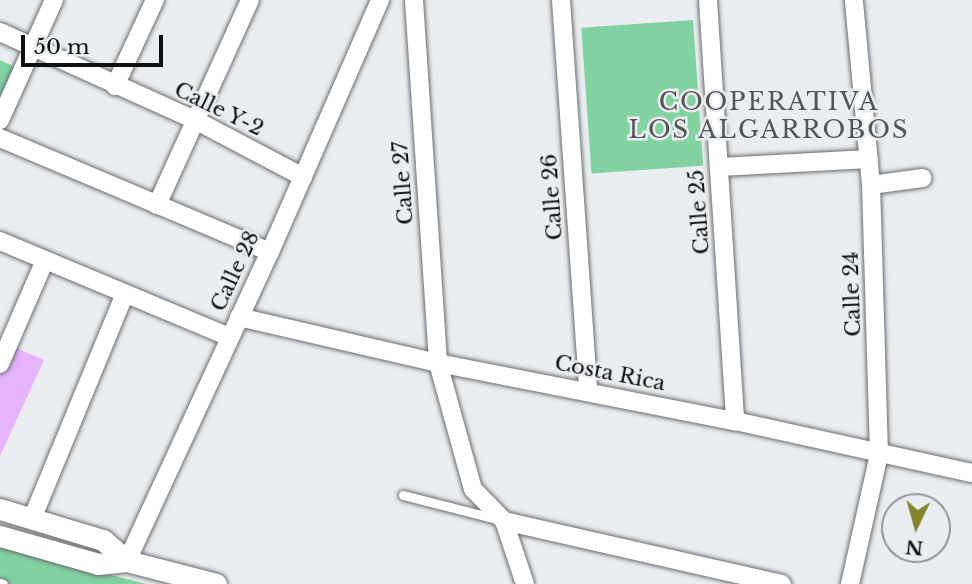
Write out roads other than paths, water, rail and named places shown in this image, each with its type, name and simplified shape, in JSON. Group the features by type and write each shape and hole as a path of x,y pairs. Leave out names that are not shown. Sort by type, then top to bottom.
{"street":[{"path":"0,120 54,0"},
{"path":"115,86 155,0"},
{"path":"158,205 250,0"},
{"name":"Calle 28","path":"127,561 270,251 380,0"},
{"name":"Calle 27","path":"414,0 438,363 473,489 504,521"},
{"name":"Calle 26","path":"561,0 588,391"},
{"name":"Calle 25","path":"708,0 735,421"},
{"name":"Calle 24","path":"850,584 879,454 871,185 854,0"},
{"name":"Calle Y-2","path":"0,32 197,121 303,177"},
{"path":"0,138 270,251"},
{"path":"720,167 869,159"},
{"path":"871,185 923,178"},
{"path":"0,241 229,337"},
{"path":"0,364 45,260"},
{"path":"32,519 125,293"},
{"name":"Costa Rica","path":"239,317 438,363 735,421 972,472"},
{"path":"0,509 103,540 127,561"},
{"path":"504,521 525,584"},
{"path":"504,521 782,584"},
{"path":"0,536 98,564 127,561 216,584"}],"lane":[{"path":"403,495 504,521"}],"district":[{"name":"COOPERATIVA LOS ALGARROBOS","path":"769,116"}]}
